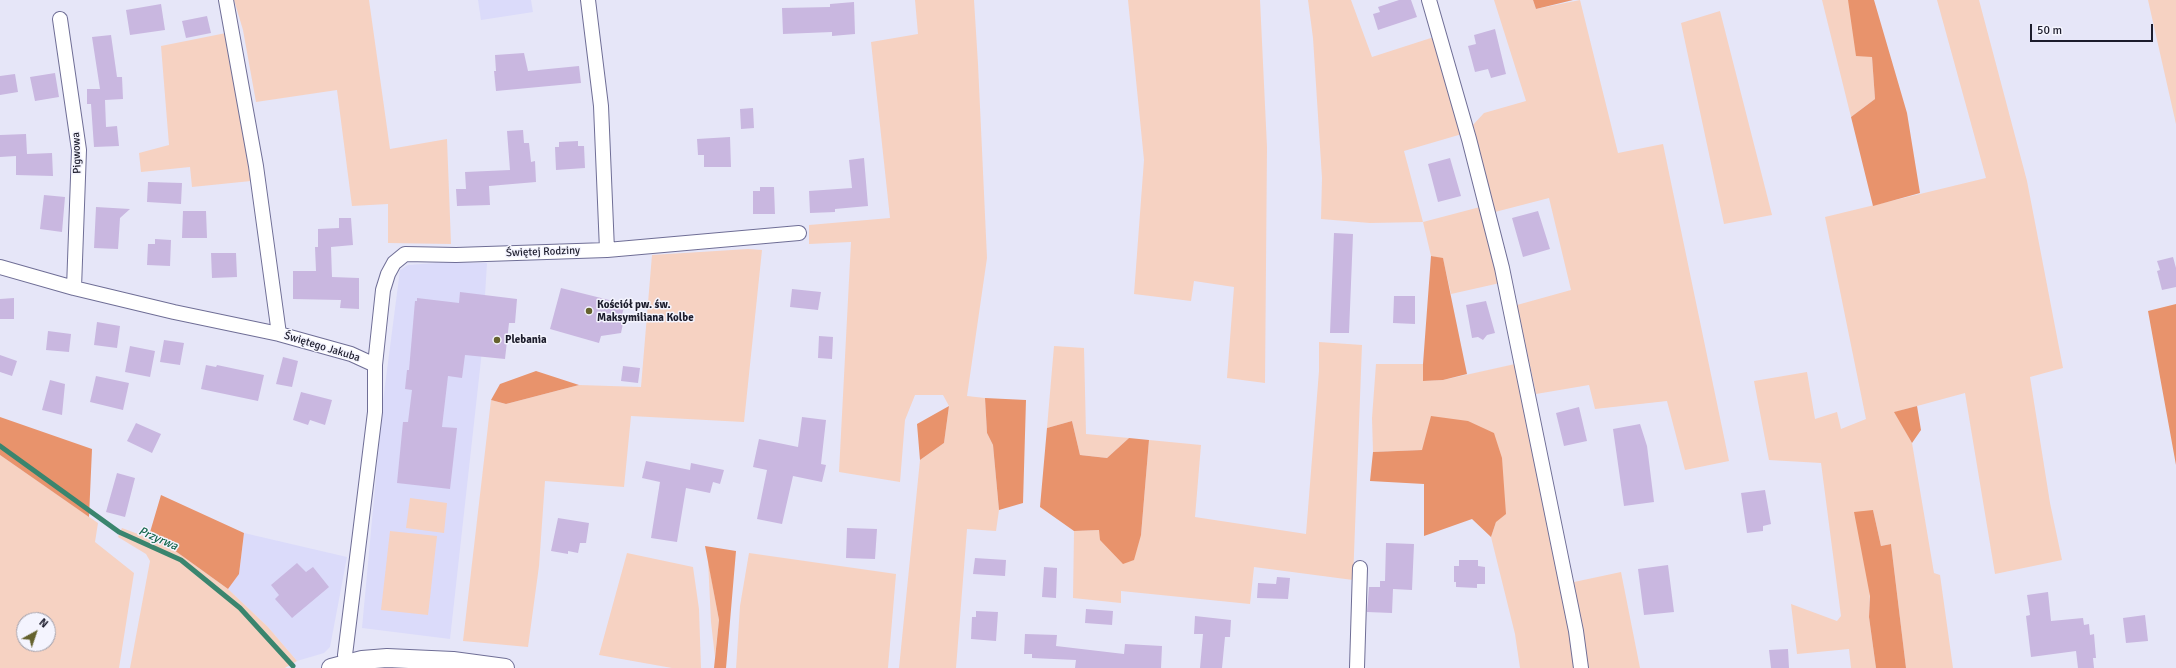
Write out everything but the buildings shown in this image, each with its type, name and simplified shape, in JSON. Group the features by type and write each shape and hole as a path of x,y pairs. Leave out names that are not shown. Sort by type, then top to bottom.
{"street":[{"path":"226,0 256,166 278,334"},
{"path":"588,0 601,106 607,250"},
{"path":"1429,0 1470,139 1502,268 1576,632 1580,668"},
{"name":"Pigwowa","path":"60,19 79,150 74,288"},
{"name":"Świętej Rodziny","path":"375,365 383,290 388,274 394,263 405,254 456,255 607,250 799,232"},
{"name":"Świętego Jakuba","path":"0,267 74,288 174,312 278,334 352,354 375,365 375,412 345,655 349,663"},
{"path":"1357,668 1360,568"},
{"path":"332,668 349,663 387,658 453,660 504,668"}],"shaded area":[{"path":"234,0 369,0 390,149 447,139 451,244 388,243 388,204 352,206 337,90 256,102 243,30"},
{"path":"478,0 531,0 533,12 481,20"},
{"path":"915,0 974,0 978,64 987,258 967,396 985,398 987,433 993,445 999,510 996,531 967,529 956,668 899,668 920,460 944,443 949,406 943,395 915,395 905,420 900,482 839,472 851,242 809,244 809,225 890,218 871,42 918,34"},
{"path":"1128,0 1260,0 1267,147 1265,383 1227,378 1234,287 1194,281 1191,301 1134,294 1144,160"},
{"path":"1308,0 1351,0 1372,57 1434,37 1462,134 1404,151 1423,222 1370,223 1321,219 1322,178 1313,38"},
{"path":"1494,0 1533,0 1536,9 1580,0 1618,153 1663,144 1729,461 1685,470 1667,401 1595,409 1589,385 1536,394 1517,305 1571,290 1549,198 1495,212 1472,126 1484,113 1526,101"},
{"path":"1533,0 1573,0 1536,9"},
{"path":"1822,0 1848,0 1872,57 1875,99 1851,117"},
{"path":"1848,0 1874,0 1907,113 1920,193 1873,206 1851,117 1875,99 1872,57 1856,56"},
{"path":"1937,0 1979,0 2027,181 2063,368 2030,377 2050,503 2062,560 1995,574 1965,393 1895,412 1912,443 1934,573 1940,575 1953,668 1906,668 1891,544 1881,546 1873,510 1869,617 1876,668 1851,668 1849,649 1797,654 1791,604 1837,621 1841,616 1821,463 1769,460 1754,381 1807,372 1815,419 1837,412 1841,429 1866,419 1825,217 1986,178"},
{"path":"2148,0 2176,0 2176,124"},
{"path":"1720,11 1772,215 1724,224 1681,23"},
{"path":"226,33 251,181 192,187 190,167 141,172 139,153 169,145 161,46"},
{"path":"1480,207 1500,283 1451,294 1443,259 1431,256 1423,222"},
{"path":"748,249 762,250 744,422 631,416 624,487 545,481 539,566 528,647 463,641 491,400 506,404 579,385 641,387 652,255"},
{"path":"1431,256 1443,258 1467,374 1443,380 1423,381 1423,364"},
{"path":"436,263 487,263 481,360 450,639 362,628 383,401 400,270 408,265"},
{"path":"2176,304 2176,465 2148,311"},
{"path":"1319,342 1362,345 1353,580 1254,567 1250,604 1121,591 1121,603 1073,598 1074,531 1099,530 1141,535 1149,440 1201,445 1195,517 1306,534 1319,371"},
{"path":"1054,346 1084,348 1086,434 1129,438 1107,458 1080,455 1072,421 1047,428"},
{"path":"1376,364 1423,364 1423,381 1443,380 1515,364 1568,621 1574,668 1520,668 1515,634 1491,537 1496,522 1423,450 1373,452 1372,418"},
{"path":"536,371 579,385 506,404 491,400 500,384"},
{"path":"985,398 1026,400 1023,503 999,510 993,445 987,433"},
{"path":"949,406 944,443 920,460 917,424"},
{"path":"1917,406 1921,430 1912,443 1894,412"},
{"path":"1431,416 1468,421 1494,433 1502,458 1506,514 1496,522 1491,537 1472,519 1424,536 1424,484 1370,481 1373,452 1422,450"},
{"path":"0,417 92,449 89,517 0,455"},
{"path":"1072,421 1080,455 1107,458 1129,438 1149,440 1141,535 1134,560 1123,564 1100,540 1099,530 1074,531 1040,507 1047,428"},
{"path":"0,455 98,523 95,542 134,573 119,668 0,668"},
{"path":"161,495 244,533 239,574 228,589 167,545 148,539"},
{"path":"410,498 447,503 444,533 406,528"},
{"path":"1873,510 1881,546 1891,544 1906,668 1876,668 1869,617 1870,596 1854,512"},
{"path":"122,528 167,545 228,589 268,627 297,661 285,668 130,668 150,561 146,554 118,537"},
{"path":"390,531 437,536 428,615 381,610"},
{"path":"244,533 347,557 330,647 324,653 297,661 268,627 228,589 239,574"},
{"path":"705,546 736,551 726,668 714,668 719,620"},
{"path":"627,553 693,567 699,609 701,668 672,668 599,655"},
{"path":"749,553 896,574 888,668 736,668 740,606"},
{"path":"708,560 719,620 715,657 711,622"},
{"path":"1621,572 1640,668 1588,668 1574,582"}],"waterway":[{"name":"Przyrwa","path":"0,446 119,532 181,560 240,608 293,666"}],"place":[{"name":"Kościół pw. św. Maksymiliana Kolbe","path":"589,311"},
{"name":"Plebania","path":"497,340"}]}
